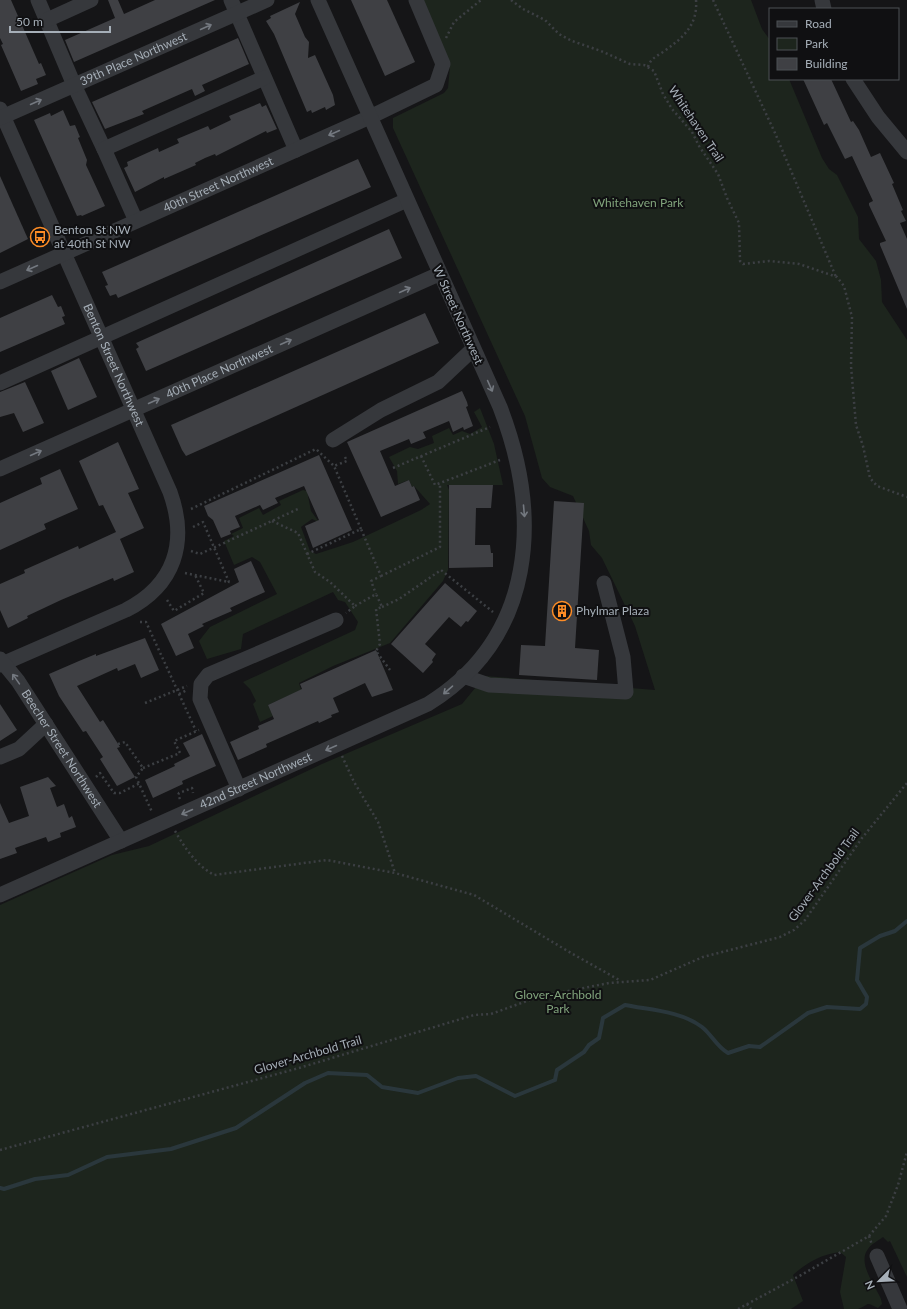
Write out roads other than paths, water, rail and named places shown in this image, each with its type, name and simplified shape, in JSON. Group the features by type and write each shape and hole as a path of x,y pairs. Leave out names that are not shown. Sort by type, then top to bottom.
{"street":[{"path":"38,0 74,85 136,221"},
{"path":"47,20 91,0"},
{"name":"39th Place Northwest","path":"1,115 74,85 234,7 267,0"},
{"name":"W Street Northwest","path":"318,0 439,274 500,407 510,436 521,479 525,518 524,556 518,586 510,609 493,641"},
{"name":"40th Street Northwest","path":"0,282 370,117 436,85 443,64 416,0"},
{"path":"234,7 296,150"},
{"path":"104,149 264,78"},
{"path":"854,80 876,113 907,152"},
{"name":"Benton Street Northwest","path":"1,115 170,492 177,513 179,530 177,549 166,576 150,595 126,610 1,662"},
{"path":"0,383 407,200"},
{"name":"40th Place Northwest","path":"0,469 439,274"},
{"path":"333,440 381,410 438,382 473,349"},
{"path":"463,676 489,685 626,692 623,657 604,583"},
{"path":"239,789 200,699 201,684 208,675 336,620"},
{"name":"42nd Street Northwest","path":"0,895 428,704 446,692 463,676 493,641"},
{"name":"Beecher Street Northwest","path":"1,662 46,724 121,841"},
{"path":"0,757 19,749 46,724"},
{"path":"877,1256 900,1309"}],"waterway":[{"path":"0,1188 4,1189 35,1179 68,1175 107,1157 171,1149 236,1128 305,1083 328,1073 367,1075 382,1087 418,1093 458,1078 476,1076 515,1096 555,1080 557,1070 584,1052 589,1045 599,1038 603,1018 625,1005 675,1014 694,1022 706,1030 721,1048 728,1053 749,1046 760,1047 808,1013 827,1007 860,1009 866,1004 867,997 857,980 860,948 880,936 895,931 907,921"}],"place":[{"name":"Benton St NW at 40th St NW","path":"40,237"},
{"name":"Phylmar Plaza","path":"562,611"}],"park label":[{"name":"Whitehaven Park","path":"638,203"},
{"name":"Glover-Archbold Park","path":"558,1002"}]}
